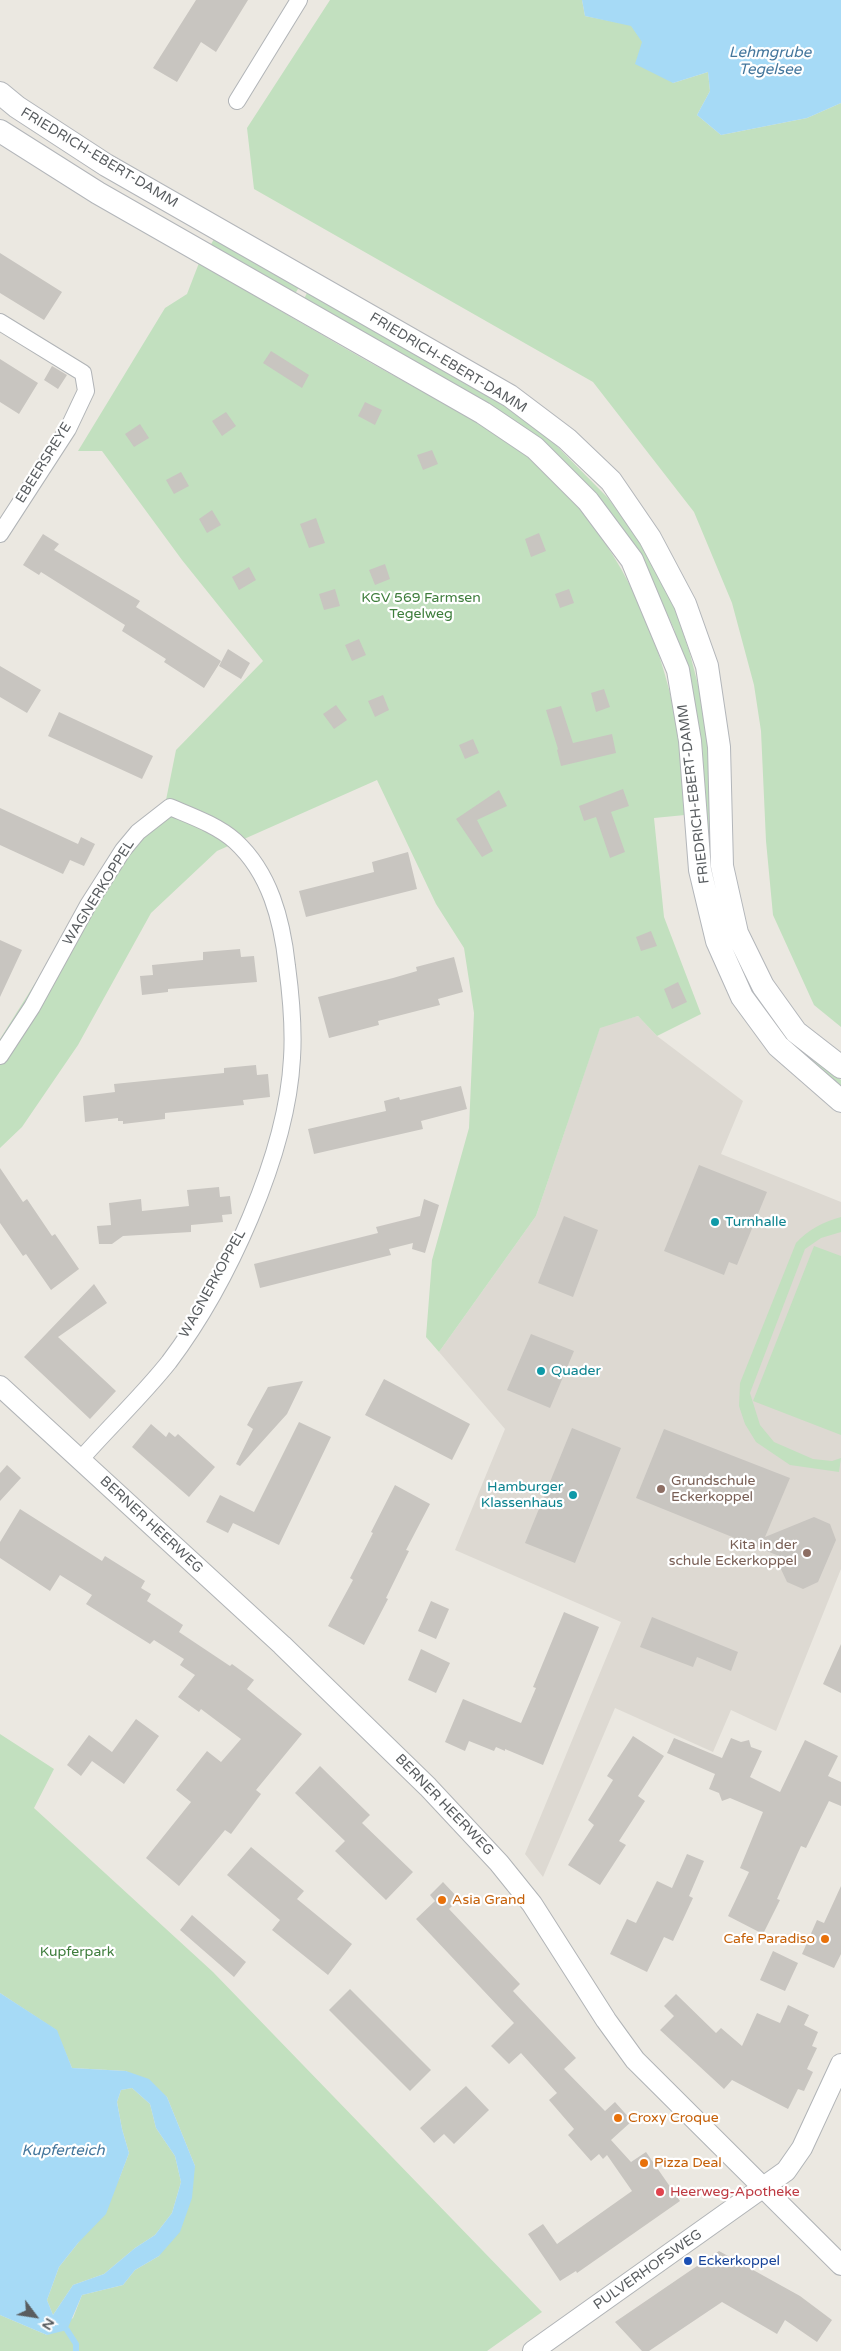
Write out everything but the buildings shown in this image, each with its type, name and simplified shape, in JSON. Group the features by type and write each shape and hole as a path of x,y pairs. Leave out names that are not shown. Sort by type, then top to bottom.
{"main road":[{"name":"FRIEDRICH-EBERT-DAMM","path":"0,92 17,108 106,165 510,396 567,440 611,481 650,538 668,571 685,604 707,666 719,747 722,866 737,933 763,986 796,1032 841,1067"},
{"name":"FRIEDRICH-EBERT-DAMM","path":"0,131 98,193 482,413 536,448 588,501 632,560 678,670 690,741 700,870 717,941 742,997 778,1046 841,1101"}],"street":[{"path":"237,101 299,0"},
{"name":"EBEERSREYE","path":"0,322 83,373 86,391 68,428 0,534"},
{"name":"WAGNERKOPPEL","path":"0,1056 32,1007 88,905 123,850 138,832 170,807 204,822 234,840 259,868 274,903 284,940 291,995 292,1058 283,1116 269,1168 239,1240 188,1332 168,1362 80,1459"},
{"name":"BERNER HEERWEG","path":"0,1386 347,1706 461,1821 532,1904 606,2020 635,2060 762,2189 841,2265"},
{"path":"762,2189 786,2171 796,2158 841,2064"},
{"name":"PULVERHOFSWEG","path":"533,2351 762,2189"}],"shaded area":[{"name":"Grundschule Eckerkoppel","path":"638,1016 657,1036 743,1101 721,1154 841,1202 841,1569 776,1731 731,1710 713,1752 615,1708 543,1877 525,1854 621,1622 455,1550 505,1429 439,1352 536,1216 600,1027"}],"green space":[{"path":"330,0 582,0 585,16 631,25 673,83 708,72 710,91 697,115 721,135 807,118 841,103 841,1027 814,1005 773,915 766,841 761,731 754,685 732,603 694,512 593,382 254,189 247,128"},
{"path":"214,239 299,287 295,294 210,246"},
{"name":"KGV 569 Farmsen Tegelweg","path":"199,263 363,359 481,423 540,467 567,494 591,523 631,586 646,620 670,693 680,754 685,815 654,818 664,917 701,1014 657,1036 638,1016 600,1028 536,1216 439,1352 426,1337 432,1260 469,1128 474,1013 464,948 436,904 377,780 217,851 151,913 78,1045 22,1127 0,1148 0,1039 134,826 166,800 176,750 263,661 182,560 102,451 78,451 165,308 187,294"},
{"path":"308,291 493,397 545,434 608,498 640,541 676,611 702,700 707,733 715,882 805,1052 841,1080 841,1089 792,1047 745,983 709,872 702,746 695,704 674,629 644,564 580,478 304,299"},
{"path":"841,1217 841,1232 821,1238 805,1249 750,1393 760,1425 774,1442 813,1459 832,1461 841,1458 839,1472 790,1465 756,1442 745,1424 739,1406 740,1383 796,1243 817,1227"},
{"path":"814,1246 841,1256 841,1435 753,1401"},
{"name":"Kupferpark","path":"0,1734 54,1769 34,1808 213,1972 542,2312 487,2351 0,2351 0,2315 47,2335 73,2318 82,2295 123,2285 135,2270 159,2256 195,2166 167,2097 126,2071 72,2068 56,2030 0,1993"},
{"path":"132,2088 150,2104 156,2128 175,2156 181,2182 172,2213 155,2235 135,2248 104,2274 73,2285 53,2315 47,2300 59,2267 78,2243 119,2179 129,2153 117,2102 121,2090"}],"water":[{"name":"Lehmgrube Tegelsee","path":"582,0 841,0 841,103 807,118 721,135 697,115 710,91 708,72 673,83 635,64 642,42 631,26 585,16"},
{"name":"Kupferteich","path":"0,1993 57,2030 72,2068 126,2071 149,2079 167,2097 195,2166 192,2198 180,2232 159,2256 135,2270 123,2285 82,2295 67,2330 47,2335 0,2315","holes":["132,2088 150,2104 156,2128 175,2156 181,2182 172,2213 155,2235 135,2248 104,2274 73,2285 53,2315 47,2300 59,2267 78,2243 106,2214 129,2153 117,2102 121,2090"]}],"waterway":[{"path":"67,2330 76,2344 76,2351"}],"place":[{"name":"Turnhalle","path":"715,1222"},
{"name":"Quader","path":"541,1371"},
{"name":"Grundschule Eckerkoppel","path":"661,1489"},
{"name":"Hamburger Klassenhaus","path":"573,1495"},
{"name":"Kita in der schule Eckerkoppel","path":"807,1553"},
{"name":"Asia Grand","path":"442,1900"},
{"name":"Cafe Paradiso","path":"825,1939"},
{"name":"Croxy Croque","path":"618,2118"},
{"name":"Pizza Deal","path":"644,2163"},
{"name":"Heerweg-Apotheke","path":"660,2192"},
{"name":"Eckerkoppel","path":"688,2261"}]}
